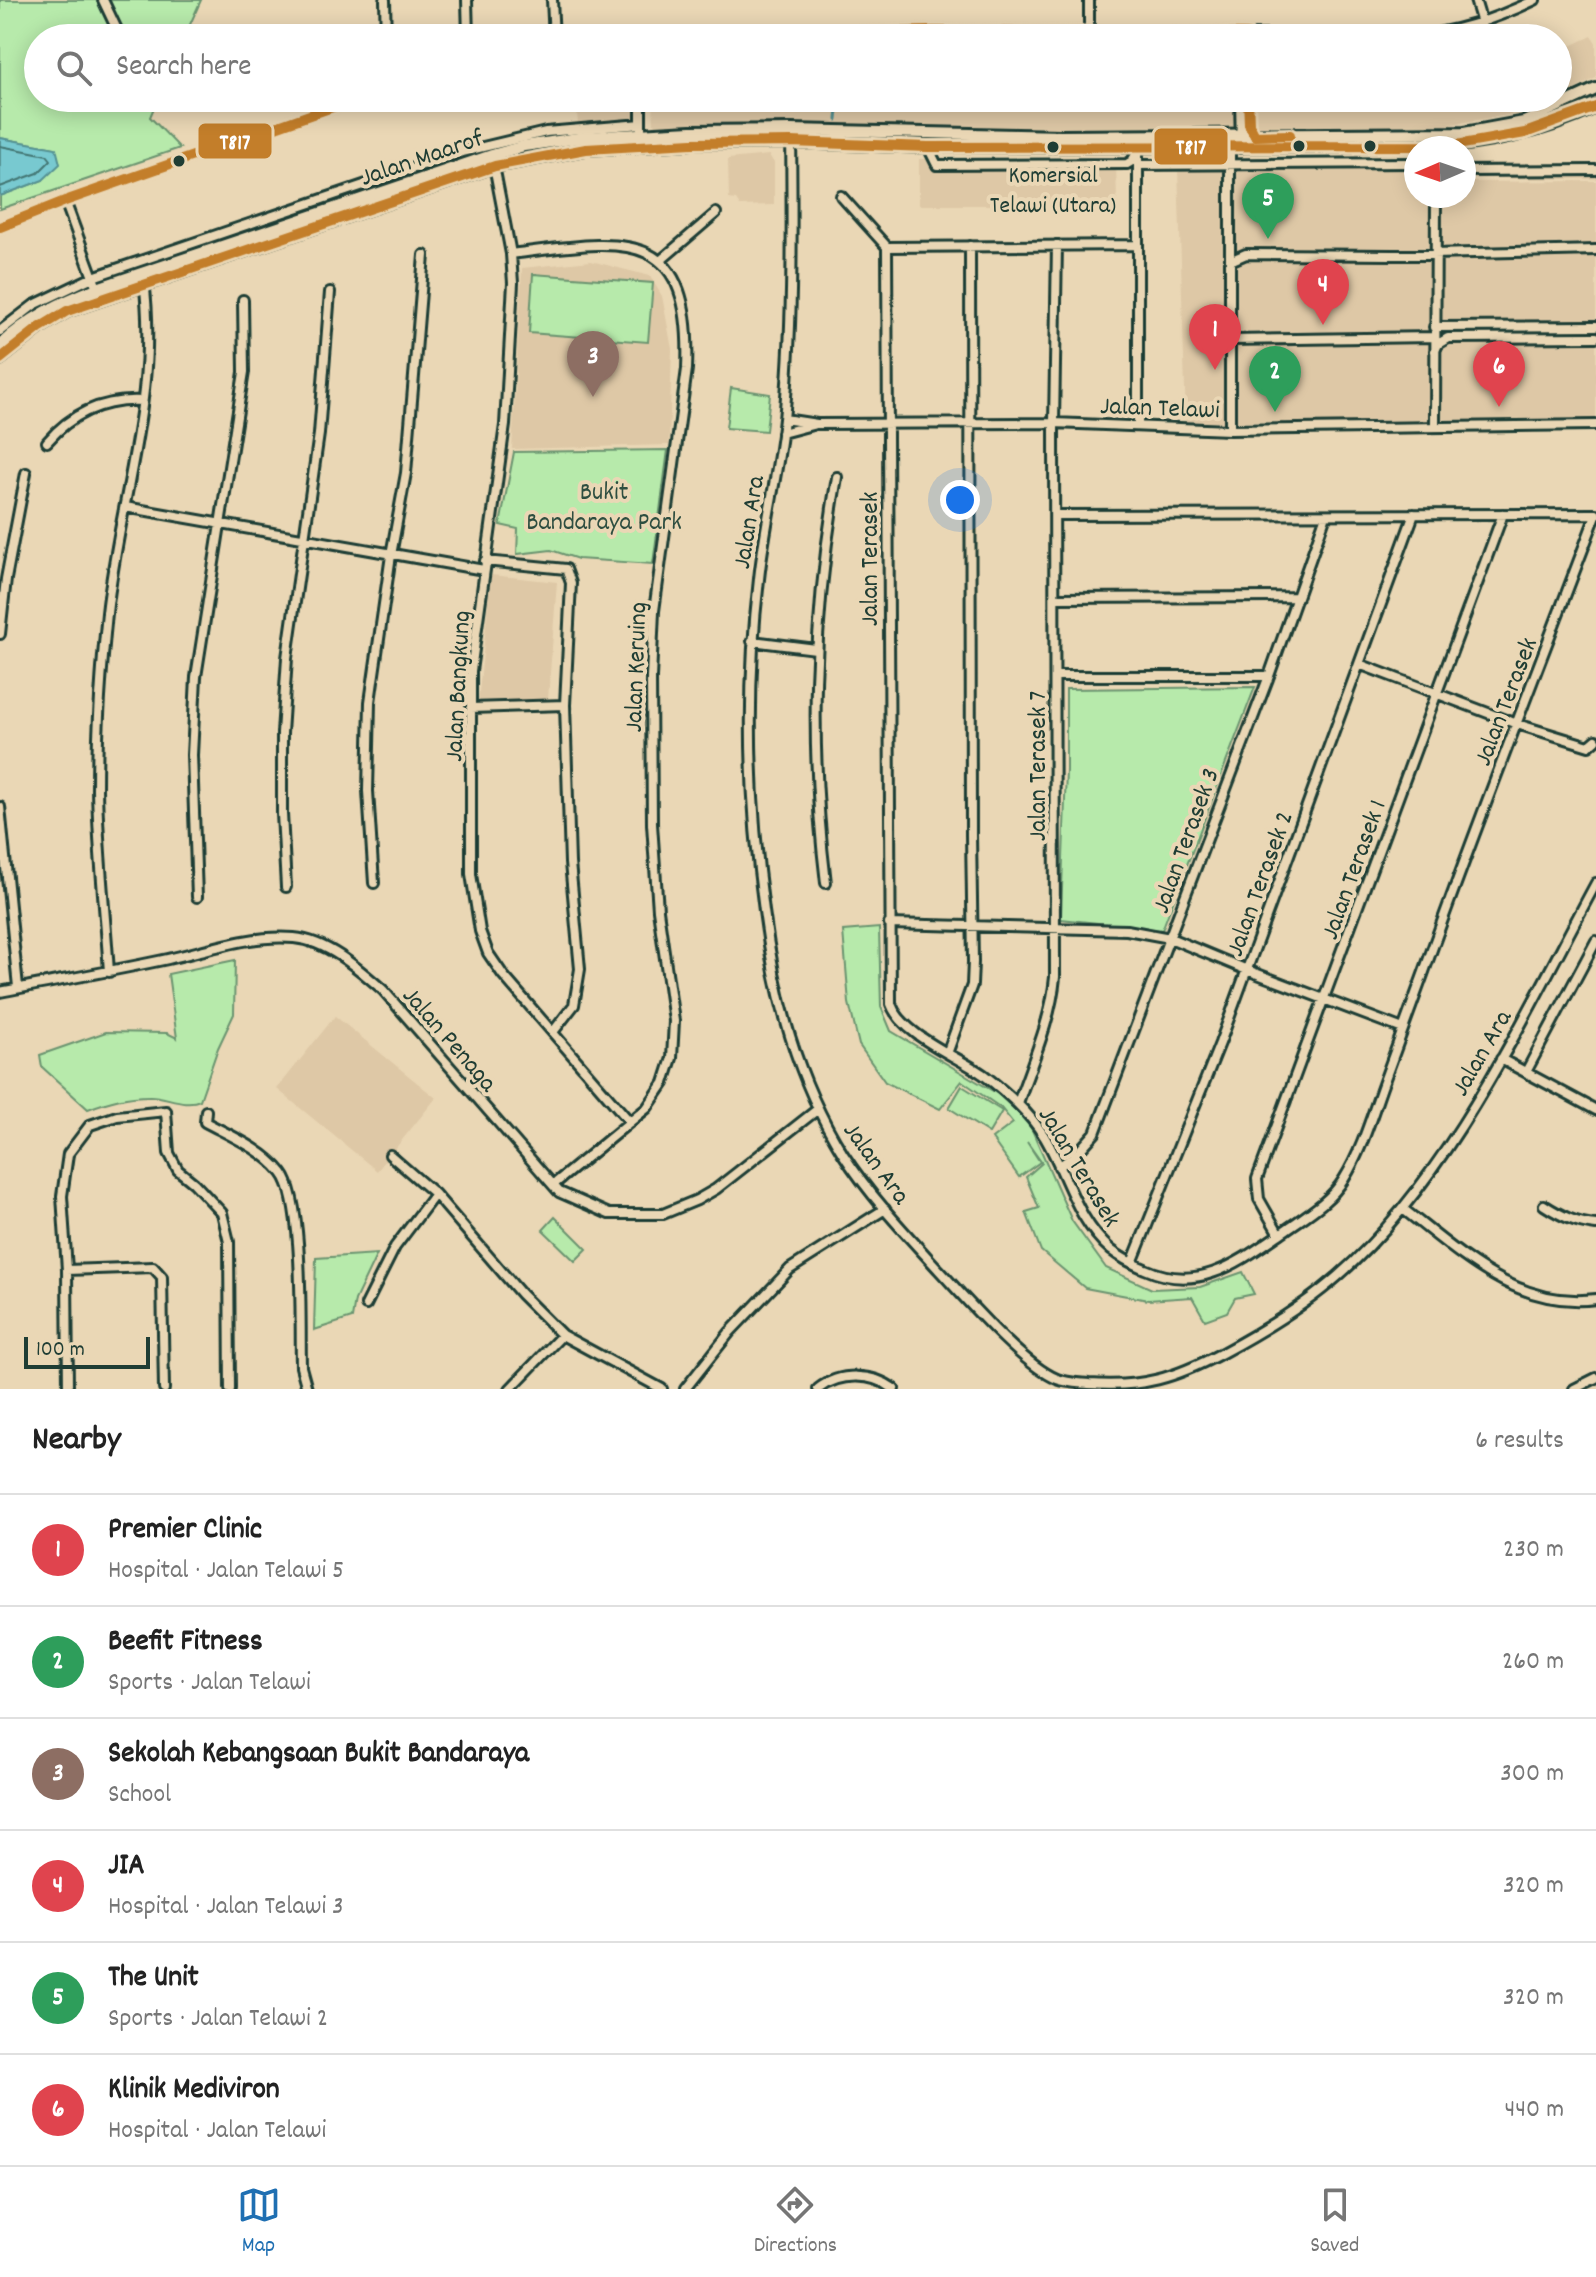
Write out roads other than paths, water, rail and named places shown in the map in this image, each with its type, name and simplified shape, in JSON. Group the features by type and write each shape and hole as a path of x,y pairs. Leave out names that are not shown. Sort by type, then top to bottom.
{"main road":[{"name":"Jalan Maarof","path":"1572,100 1596,89"},
{"name":"Jalan Maarof","path":"1476,144 1530,134 1596,107"},
{"name":"Jalan Maarof","path":"0,359 97,288 145,286 494,160 524,146 585,137 641,134 1255,136 1482,131 1524,122 1546,112"},
{"name":"Jalan Maarof","path":"791,136 928,147 1404,147"},
{"name":"Jalan Maarof","path":"0,345 59,303 97,288 494,160"}],"street":[{"path":"103,0 114,24"},
{"path":"385,0 386,24"},
{"path":"467,0 468,24"},
{"path":"552,0 553,24"},
{"path":"1089,0 1089,24"},
{"path":"1475,0 1482,23"},
{"path":"1478,24 1535,0"},
{"path":"0,227 318,112"},
{"path":"641,112 641,134"},
{"path":"1230,430 1231,165 1236,148 1239,112"},
{"path":"1249,112 1249,124 1255,136"},
{"name":"Jalan Maarof","path":"0,331 34,305 97,288 473,149 546,132 641,134"},
{"name":"Jalan Ara","path":"791,136 791,332 784,419 752,641 754,828 764,915 785,1023 818,1109 845,1157 885,1209 1006,1338 1058,1384 1133,1386 1158,1381 1207,1361 1303,1304 1359,1257 1403,1209 1429,1174 1501,1059 1596,883"},
{"path":"1138,136 1138,424"},
{"path":"928,147 937,165 1127,164 1139,148"},
{"path":"984,165 996,148"},
{"name":"Jalan Bangkung","path":"494,160 511,254 513,283 505,425 471,671 471,874 480,931 488,953 503,975 630,1122"},
{"path":"1138,165 1404,163"},
{"path":"1127,164 1132,168 1138,196"},
{"path":"1476,171 1596,170"},
{"path":"841,196 887,247 1138,245"},
{"path":"65,201 97,288"},
{"path":"1435,208 1435,427"},
{"path":"511,254 599,243 622,244 645,251 660,261 716,213"},
{"name":"Jalan Terasek 7","path":"1018,1103 1053,996 1056,928 1054,423 1057,245"},
{"path":"948,1051 972,985 970,246"},
{"name":"Jalan Terasek","path":"887,247 891,1004 895,1015 906,1026 948,1051 1018,1103 1033,1120 1096,1236 1113,1252 1162,1276 1178,1279 1205,1276 1230,1266 1332,1195 1344,1179 1373,1111 1596,514"},
{"path":"1230,261 1246,254 1596,250"},
{"path":"374,883 368,791 370,702 406,473 424,255"},
{"name":"Jalan Keruing","path":"553,1185 647,1108 664,1083 672,1058 674,1021 658,910 652,824 651,678 654,611 687,369 688,338 685,305 674,280 660,261"},
{"path":"109,972 97,791 99,695 108,608 142,401 148,336 143,273"},
{"path":"286,887 282,733 287,658 319,434 330,292"},
{"path":"197,897 192,755 196,677 244,372 243,300"},
{"path":"1230,340 1596,326"},
{"path":"1434,353 1438,344 1448,338 1596,337"},
{"path":"47,442 63,425 95,407 118,401 142,401"},
{"name":"Jalan Telawi","path":"784,419 817,424 1138,424 1158,428 1230,430 1596,425"},
{"name":"Jalan Telawi","path":"782,433 817,424"},
{"path":"0,634 6,579 26,473"},
{"path":"826,883 815,766 816,649 820,591 837,477"},
{"path":"125,507 391,555 484,566 566,569 571,583 565,705 570,863 580,969 574,1005 553,1032"},
{"name":"Jalan Terasek 2","path":"1132,1263 1247,970 1414,514"},
{"name":"Jalan Terasek 1","path":"1279,1234 1259,1199 1257,1179 1326,1000 1503,514"},
{"path":"1055,515 1596,514"},
{"name":"Jalan Terasek 3","path":"1059,1167 1095,1133 1269,676 1326,515"},
{"path":"1055,598 1295,597"},
{"path":"752,641 816,649"},
{"path":"1359,664 1517,724 1589,746 1596,740"},
{"path":"1055,676 1269,676"},
{"path":"471,708 565,705"},
{"path":"0,807 18,987"},
{"path":"889,924 1127,930 1170,938 1403,1029"},
{"name":"Jalan Penaga","path":"1,993 259,939 297,938 327,949 352,963 383,990 559,1192 609,1214 663,1214 716,1189 818,1109"},
{"path":"1526,1072 1596,941"},
{"path":"1501,1059 1596,1110"},
{"path":"68,1389 67,1270 62,1196 68,1154 90,1125 117,1116 166,1111 169,1153 178,1170 222,1213 229,1242 230,1389"},
{"path":"206,1111 205,1122 259,1153 283,1174 297,1220 301,1367 307,1389"},
{"path":"390,1155 435,1194 521,1294 562,1335 662,1389"},
{"path":"366,1305 395,1247 435,1194"},
{"path":"1544,1205 1561,1216 1596,1225"},
{"path":"685,1389 730,1332 790,1269 885,1209"},
{"path":"1403,1209 1476,1267 1532,1295 1553,1300 1596,1299"},
{"path":"67,1270 153,1267 159,1271 162,1277 164,1389"},
{"path":"510,1389 562,1335"},
{"path":"818,1389 846,1377 865,1376 879,1379 894,1389"},
{"path":"1574,1389 1596,1378"}],"water":[{"path":"0,138 56,148 60,164 43,180 0,196"}],"waterway":[{"path":"837,120 838,112"}],"place":[{"name":"Komersial Telawi (Utara)","path":"1053,147"},
{"name":"The Unit","path":"1268,239"},
{"name":"JIA","path":"1323,325"},
{"name":"Premier Clinic","path":"1215,370"},
{"name":"Sekolah Kebangsaan Bukit Bandaraya","path":"593,397"},
{"name":"Klinik Mediviron","path":"1499,407"},
{"name":"Beefit Fitness","path":"1275,412"}],"park label":[{"name":"Bukit Bandaraya Park","path":"604,505"}]}
